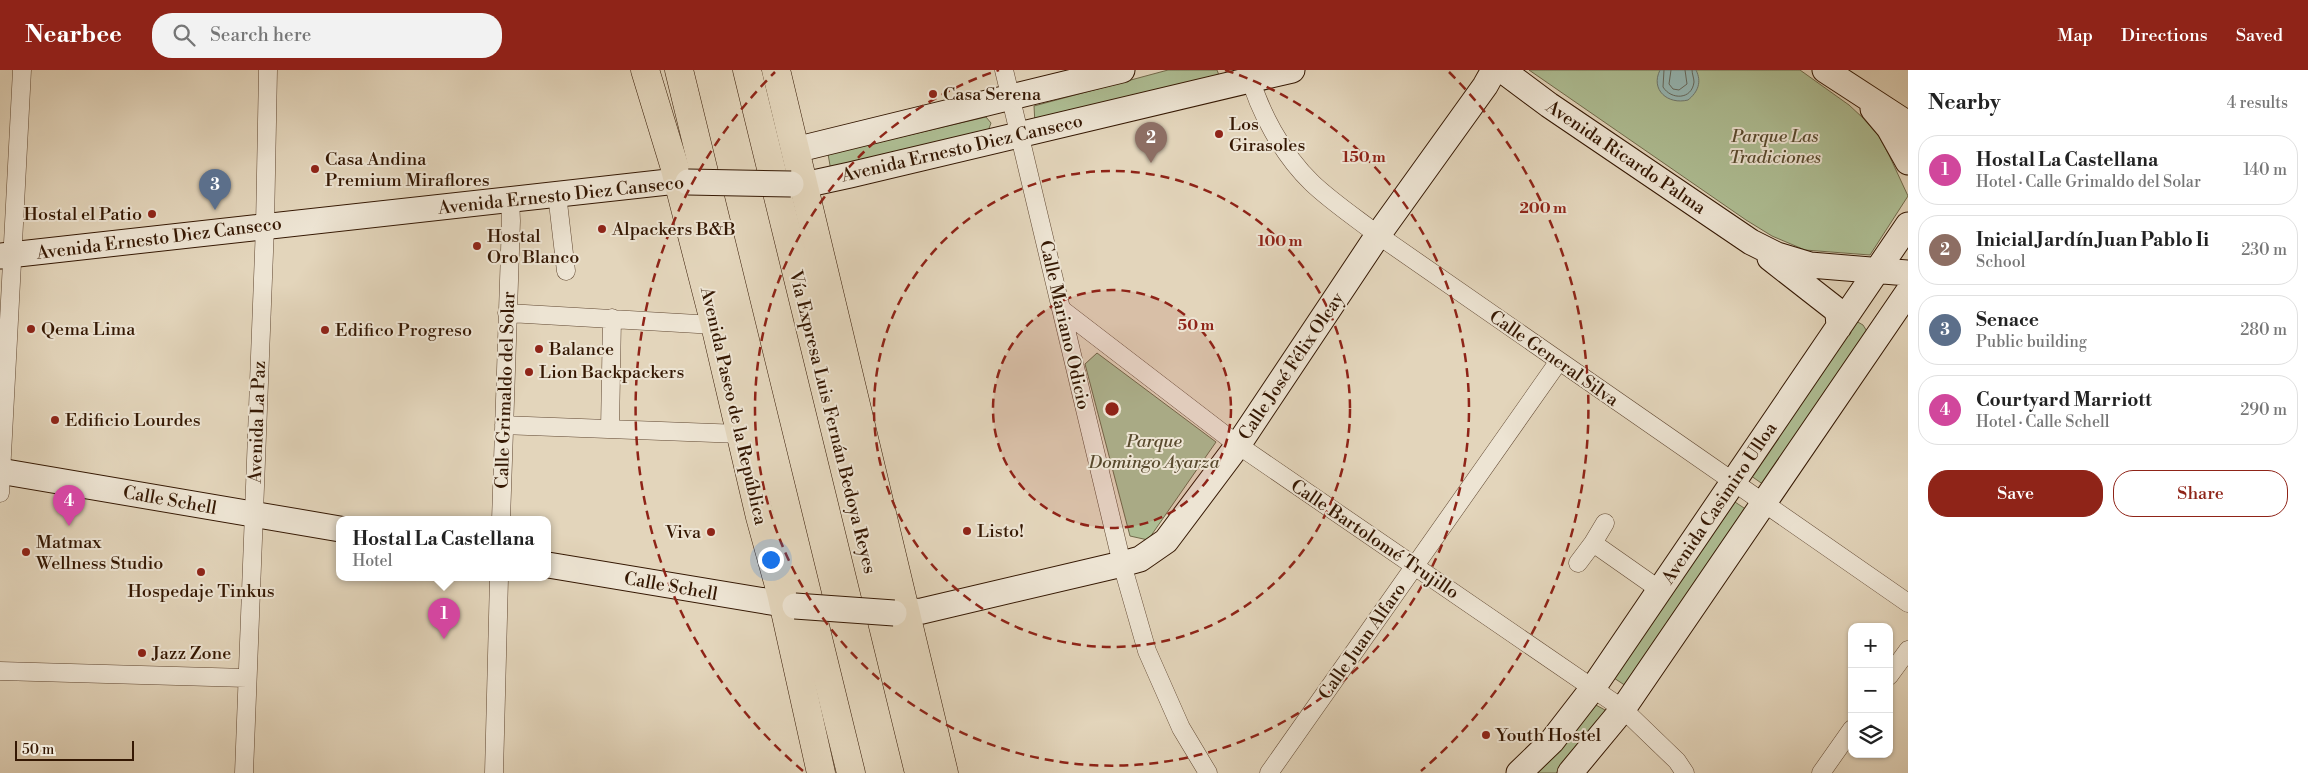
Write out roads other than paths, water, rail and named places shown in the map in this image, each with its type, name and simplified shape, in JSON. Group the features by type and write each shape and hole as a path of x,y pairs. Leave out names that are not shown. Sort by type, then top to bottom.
{"main road":[{"name":"Avenida Paseo de la República","path":"645,70 683,182 760,517 789,606 821,773"},
{"path":"679,70 851,773"},
{"name":"Vía Expresa Luis Fernán Bedoya Reyes","path":"747,70 919,773"},
{"path":"776,70 795,150 797,185 900,613 944,773"}],"street":[{"path":"0,478 7,256 22,70"},
{"name":"Avenida La Paz","path":"244,773 266,226 268,70"},
{"name":"Calle Mariano Odicio","path":"1004,70 1122,564 1147,650 1181,728 1208,773"},
{"name":"Avenida Ernesto Diez Canseco","path":"795,150 1122,70"},
{"name":"Avenida Ernesto Diez Canseco","path":"7,256 510,199 683,182 797,185 850,175 1019,135 1249,75 1292,70"},
{"name":"Calle José Félix Olcay","path":"789,606 900,613 1122,564 1140,559 1166,541 1238,445 1378,235 1485,86 1494,70"},
{"name":"Avenida Ricardo Palma","path":"1502,70 1549,105 1751,242 1834,308 1841,323"},
{"path":"1825,70 1862,96 1908,124"},
{"name":"Calle General Silva","path":"1249,75 1266,117 1300,170 1313,184 1378,235 1908,603"},
{"path":"1862,96 1889,128 1908,162"},
{"path":"845,138 840,144 837,158 840,165 850,175"},
{"path":"557,194 566,271"},
{"name":"Calle Grimaldo del Solar","path":"501,516 511,220 510,199"},
{"name":"Avenida Casimiro Ulloa","path":"1519,773 1552,741 1594,688 1908,225"},
{"name":"Avenida Ricardo Palma","path":"1751,242 1777,255 1810,265 1908,273"},
{"name":"Avenida Casimiro Ulloa","path":"1570,773 1623,709 1908,292"},
{"name":"Calle Bartolomé Trujillo","path":"1061,309 1238,445 1623,709 1677,761 1685,773"},
{"path":"507,313 715,325"},
{"path":"610,429 612,318"},
{"path":"1841,323 1852,318 1866,322 1870,328 1873,343"},
{"path":"1071,353 1074,346 1082,341 1105,341"},
{"name":"Calle Juan Alfaro","path":"1269,773 1559,361"},
{"path":"504,425 742,434"},
{"name":"Calle Schell","path":"0,478 254,514 336,528"},
{"path":"1578,563 1594,543 1605,523"},
{"path":"1594,543 1660,590"},
{"name":"Calle Schell","path":"551,566 789,606"},
{"path":"494,773 500,581"},
{"path":"1893,671 1908,650"},
{"path":"0,671 247,678"},
{"path":"1821,773 1848,735"}],"water":[{"path":"1660,70 1696,70 1699,79 1697,90 1688,100 1681,101 1668,98 1659,90 1657,84"}],"place":[{"name":"Casa Serena","path":"933,94"},
{"name":"Los Girasoles","path":"1219,134"},
{"name":"Inicial Jardín Juan Pablo Ii","path":"1151,163"},
{"name":"Casa Andina Premium Miraflores","path":"315,169"},
{"name":"Senace","path":"215,210"},
{"name":"Hostal el Patio","path":"152,214"},
{"name":"Alpackers B&B","path":"602,229"},
{"name":"Hostal Oro Blanco","path":"477,246"},
{"name":"Qema Lima","path":"31,329"},
{"name":"Edifico Progreso","path":"325,330"},
{"name":"Balance","path":"539,349"},
{"name":"Lion Backpackers","path":"529,372"},
{"name":"Edificio Lourdes","path":"55,420"},
{"name":"Courtyard Marriott","path":"69,526"},
{"name":"Listo!","path":"967,531"},
{"name":"Viva","path":"711,532"},
{"name":"Matmax Wellness Studio","path":"26,552"},
{"name":"Hospedaje Tinkus","path":"201,572"},
{"name":"Hostal La Castellana","path":"444,639"},
{"name":"Jazz Zone","path":"142,653"},
{"name":"Youth Hostel","path":"1486,735"}],"park label":[{"name":"Parque Las Tradiciones","path":"1775,146"},
{"name":"Parque Domingo Ayarza","path":"1154,451"}]}
